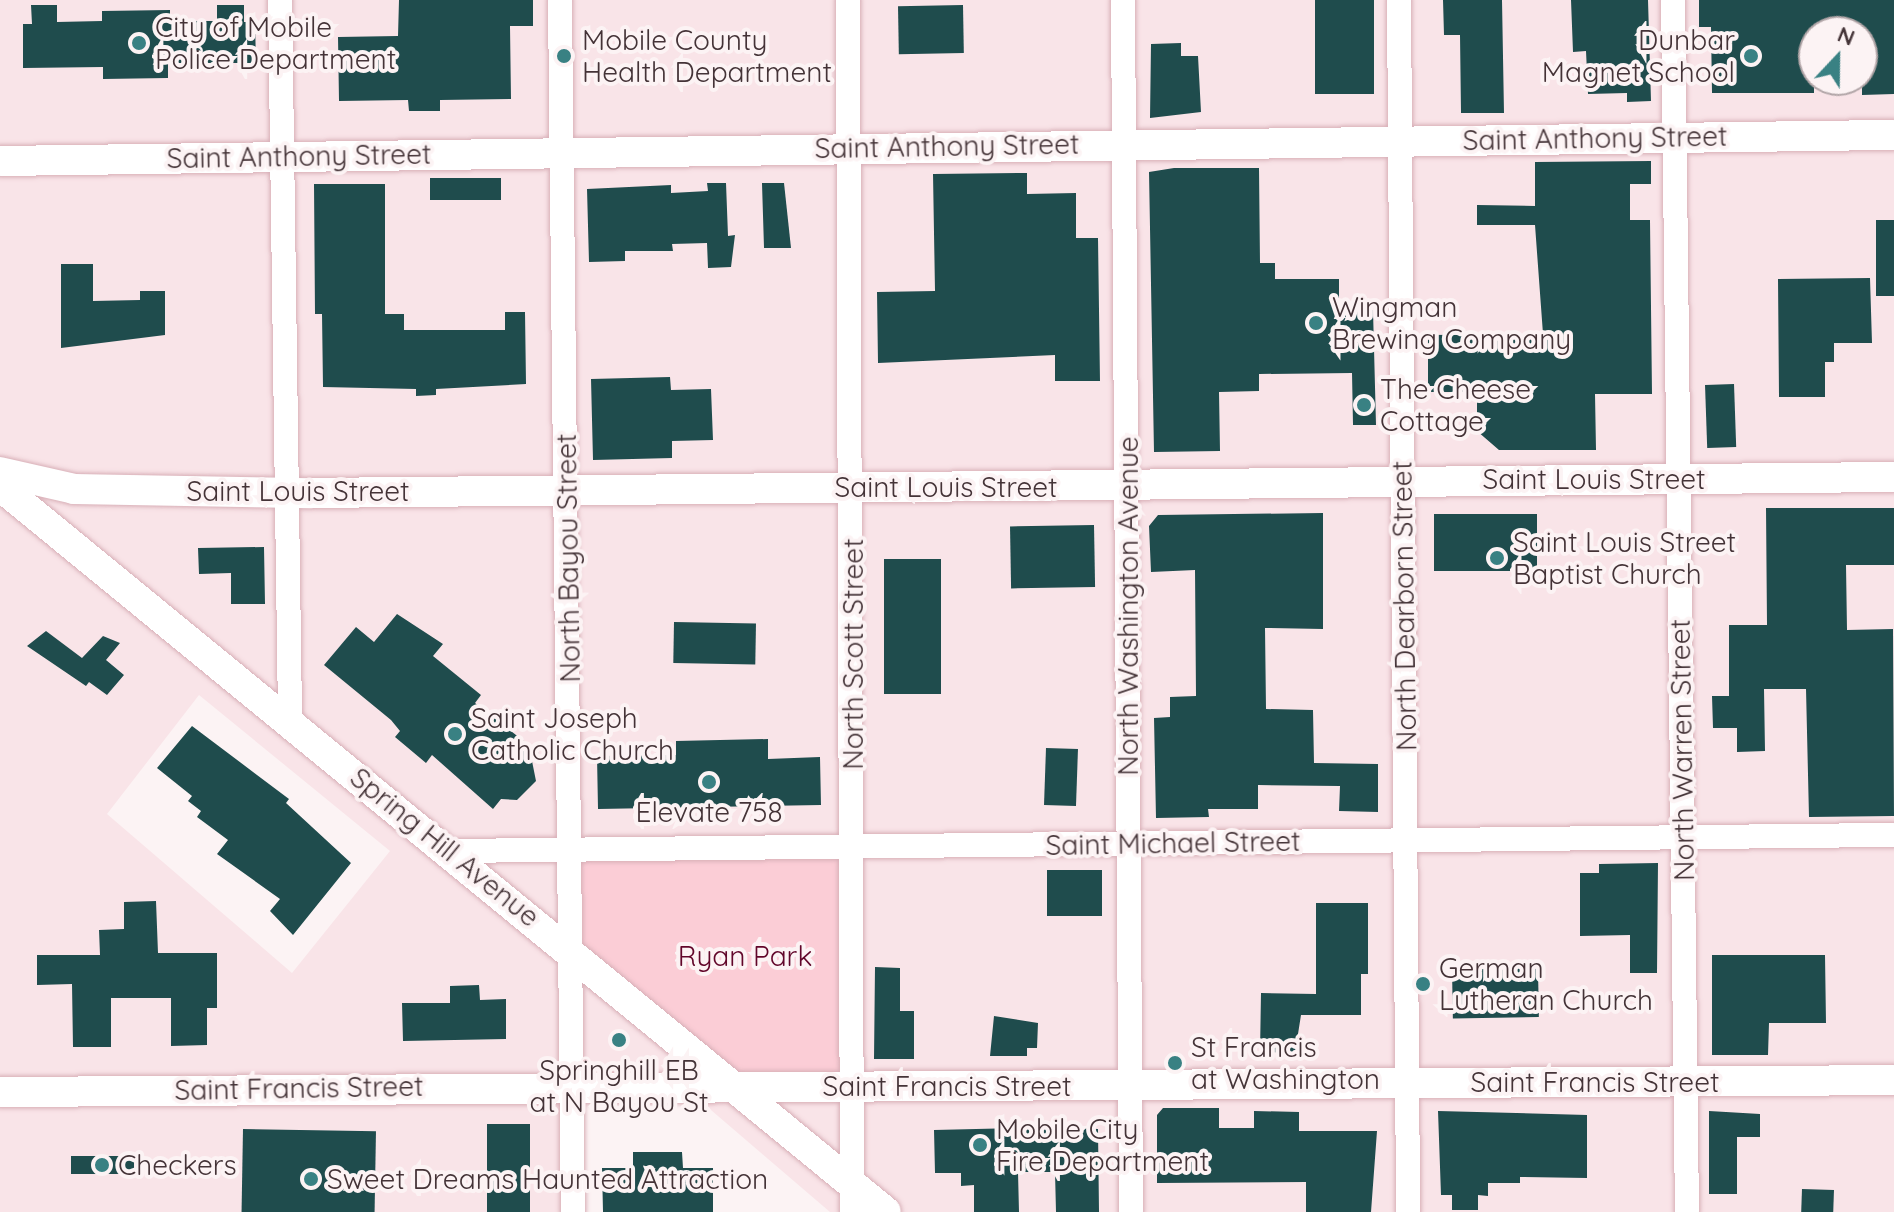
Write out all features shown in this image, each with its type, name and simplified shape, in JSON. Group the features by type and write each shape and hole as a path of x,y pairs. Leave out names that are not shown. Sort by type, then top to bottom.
{"street":[{"path":"280,0 290,720"},
{"name":"North Bayou Street","path":"560,0 572,850 573,1212"},
{"name":"North Scott Street","path":"848,0 854,846 852,1198"},
{"name":"North Washington Avenue","path":"1123,0 1131,1212"},
{"name":"North Dearborn Street","path":"1399,0 1408,1212"},
{"name":"North Warren Street","path":"1673,0 1687,1212"},
{"name":"Saint Anthony Street","path":"0,161 1894,135"},
{"name":"Saint Louis Street","path":"0,472 74,489 289,492 1126,487 1402,481 1894,477"},
{"name":"Spring Hill Avenue","path":"0,486 573,951 733,1086 852,1198 886,1212"},
{"name":"Saint Michael Street","path":"452,851 1894,835"},
{"name":"Saint Francis Street","path":"0,1092 1894,1080"}],"shaded area":[{"path":"0,0 1894,0 1894,1212 830,1212 697,1098 584,1098 583,1212 0,1212","holes":["199,695 390,851 292,973 107,814"]}],"green space":[{"name":"Ryan Park","path":"854,846 851,1086 733,1086 573,951 572,850"}],"building":[{"name":"Mobile County Health Department","path":"399,0 533,0 533,26 510,26 511,99 440,100 440,111 409,111 408,100 339,101 338,37 398,36"},
{"path":"1315,0 1374,0 1374,94 1315,94"},
{"path":"1443,0 1502,0 1504,113 1461,113 1460,35 1444,35"},
{"path":"1571,0 1648,0 1651,101 1627,102 1627,93 1588,94 1586,51 1573,52"},
{"path":"1699,0 1894,0 1894,94 1878,94 1878,16 1798,16 1798,93 1712,93 1711,27 1699,27"},
{"name":"City of Mobile Police Department","path":"31,5 57,5 57,22 102,21 102,11 170,10 170,21 217,21 217,5 244,5 244,22 255,22 256,63 168,63 168,78 103,79 103,67 23,68 23,24 32,24"},
{"path":"963,5 964,53 899,54 898,6"},
{"path":"1181,43 1181,56 1198,56 1201,112 1150,118 1151,44"},
{"path":"1651,161 1651,184 1630,184 1630,220 1650,220 1652,394 1595,394 1596,450 1499,450 1477,431 1477,392 1428,392 1428,335 1543,334 1535,225 1477,225 1477,205 1535,206 1535,162"},
{"path":"1174,168 1259,168 1260,263 1275,263 1275,279 1339,279 1339,311 1373,310 1376,425 1353,425 1352,373 1259,374 1259,391 1219,392 1220,451 1154,452 1149,172"},
{"path":"1027,173 1027,194 1076,193 1076,238 1098,238 1100,381 1055,381 1055,355 878,363 877,292 935,291 933,174"},
{"path":"430,178 501,178 501,200 430,200"},
{"path":"707,183 726,183 728,236 735,235 731,267 708,268 707,243 672,244 673,251 625,251 625,261 589,262 587,189 671,185 671,193 708,191"},
{"path":"762,183 784,183 791,248 764,248"},
{"path":"314,184 385,184 385,314 404,314 404,330 505,330 505,312 525,312 526,384 436,389 436,395 416,396 416,389 323,387 322,314 315,314"},
{"path":"1876,220 1894,220 1894,296 1876,296"},
{"path":"61,264 93,264 93,301 140,300 140,291 165,291 165,335 61,348"},
{"path":"1870,278 1872,343 1834,343 1834,362 1825,362 1825,397 1779,397 1778,279"},
{"path":"670,377 671,390 711,389 713,440 672,441 672,458 593,460 591,379"},
{"path":"1734,384 1736,447 1707,448 1705,385"},
{"path":"1766,508 1894,508 1894,565 1846,565 1847,630 1893,629 1894,816 1809,817 1806,689 1764,689 1765,751 1737,752 1737,728 1713,728 1712,696 1729,696 1729,625 1767,625"},
{"path":"1323,513 1323,629 1265,628 1266,709 1313,710 1314,763 1378,764 1378,812 1339,811 1340,786 1258,785 1258,809 1208,809 1209,817 1156,818 1154,718 1170,717 1170,697 1196,696 1195,570 1151,572 1149,526 1158,515"},
{"path":"1434,514 1537,514 1537,571 1434,571"},
{"path":"1094,525 1095,587 1011,588 1010,526"},
{"path":"264,547 265,604 231,604 231,573 199,574 198,548"},
{"path":"884,559 941,559 941,694 884,694"},
{"name":"Saint Joseph Catholic Church","path":"397,614 443,644 433,656 481,695 475,703 539,753 532,761 536,781 517,800 501,799 493,809 432,755 426,763 395,737 400,731 391,720 324,665 356,627 374,642"},
{"path":"674,622 756,623 755,664 673,663"},
{"path":"46,631 82,658 103,636 120,643 106,660 124,675 107,695 89,682 86,686 27,646"},
{"path":"192,726 289,799 286,803 351,863 293,935 270,911 280,899 217,854 228,840 197,817 201,811 188,801 192,796 157,768"},
{"name":"Elevate 758","path":"768,739 768,759 820,757 821,805 598,809 597,756 676,755 676,741"},
{"path":"1046,748 1078,749 1076,806 1044,805"},
{"path":"1658,863 1657,973 1630,973 1630,935 1580,936 1580,873 1599,873 1599,864"},
{"path":"1047,870 1102,870 1102,916 1047,916"},
{"path":"156,901 158,953 217,953 217,1008 207,1008 207,1045 171,1046 171,998 111,998 111,1047 73,1047 72,984 37,985 37,955 100,955 99,930 124,929 124,902"},
{"path":"1316,903 1368,903 1368,974 1361,974 1361,1015 1301,1015 1295,1053 1260,1052 1261,993 1316,994"},
{"path":"1712,955 1825,955 1826,1023 1769,1023 1768,1055 1712,1055"},
{"path":"875,967 900,968 900,1011 914,1011 914,1059 874,1059"},
{"path":"1538,968 1539,1017 1453,1018 1452,970"},
{"path":"479,985 480,1000 506,999 506,1039 403,1041 402,1003 450,1003 450,986"},
{"path":"994,1016 1038,1023 1037,1048 1027,1048 1027,1056 990,1056"},
{"path":"1163,1108 1219,1108 1219,1128 1254,1128 1254,1111 1299,1112 1299,1131 1377,1131 1371,1212 1306,1212 1306,1182 1157,1183 1157,1115"},
{"path":"1438,1111 1587,1115 1587,1178 1520,1177 1520,1183 1488,1183 1488,1196 1478,1195 1478,1210 1452,1210 1452,1195 1441,1195"},
{"path":"1709,1111 1760,1114 1760,1137 1737,1137 1737,1194 1709,1194"},
{"path":"487,1124 530,1124 530,1212 487,1212"},
{"path":"243,1129 376,1131 375,1212 242,1212"},
{"path":"1098,1129 1099,1212 1056,1212 1055,1172 1018,1172 1019,1212 974,1212 974,1185 961,1186 961,1173 935,1173 934,1130"},
{"path":"633,1152 682,1152 683,1168 713,1168 713,1212 603,1212 602,1168 633,1168"},
{"name":"Checkers","path":"71,1156 134,1156 134,1174 71,1174"},
{"path":"1802,1189 1834,1190 1833,1212 1801,1212"}],"place":[{"name":"City of Mobile Police Department","path":"139,43"},
{"name":"Mobile County Health Department","path":"564,56"},
{"name":"Dunbar Magnet School","path":"1751,56"},
{"name":"Wingman Brewing Company","path":"1316,323"},
{"name":"The Cheese Cottage","path":"1364,405"},
{"name":"Saint Louis Street Baptist Church","path":"1497,558"},
{"name":"Saint Joseph Catholic Church","path":"455,734"},
{"name":"Elevate 758","path":"709,782"},
{"name":"German Lutheran Church","path":"1423,984"},
{"name":"Springhill EB at N Bayou St","path":"619,1040"},
{"name":"St Francis at Washington","path":"1175,1063"},
{"name":"Mobile City Fire Department","path":"980,1145"},
{"name":"Checkers","path":"102,1165"},
{"name":"Sweet Dreams Haunted Attraction","path":"311,1179"}]}
